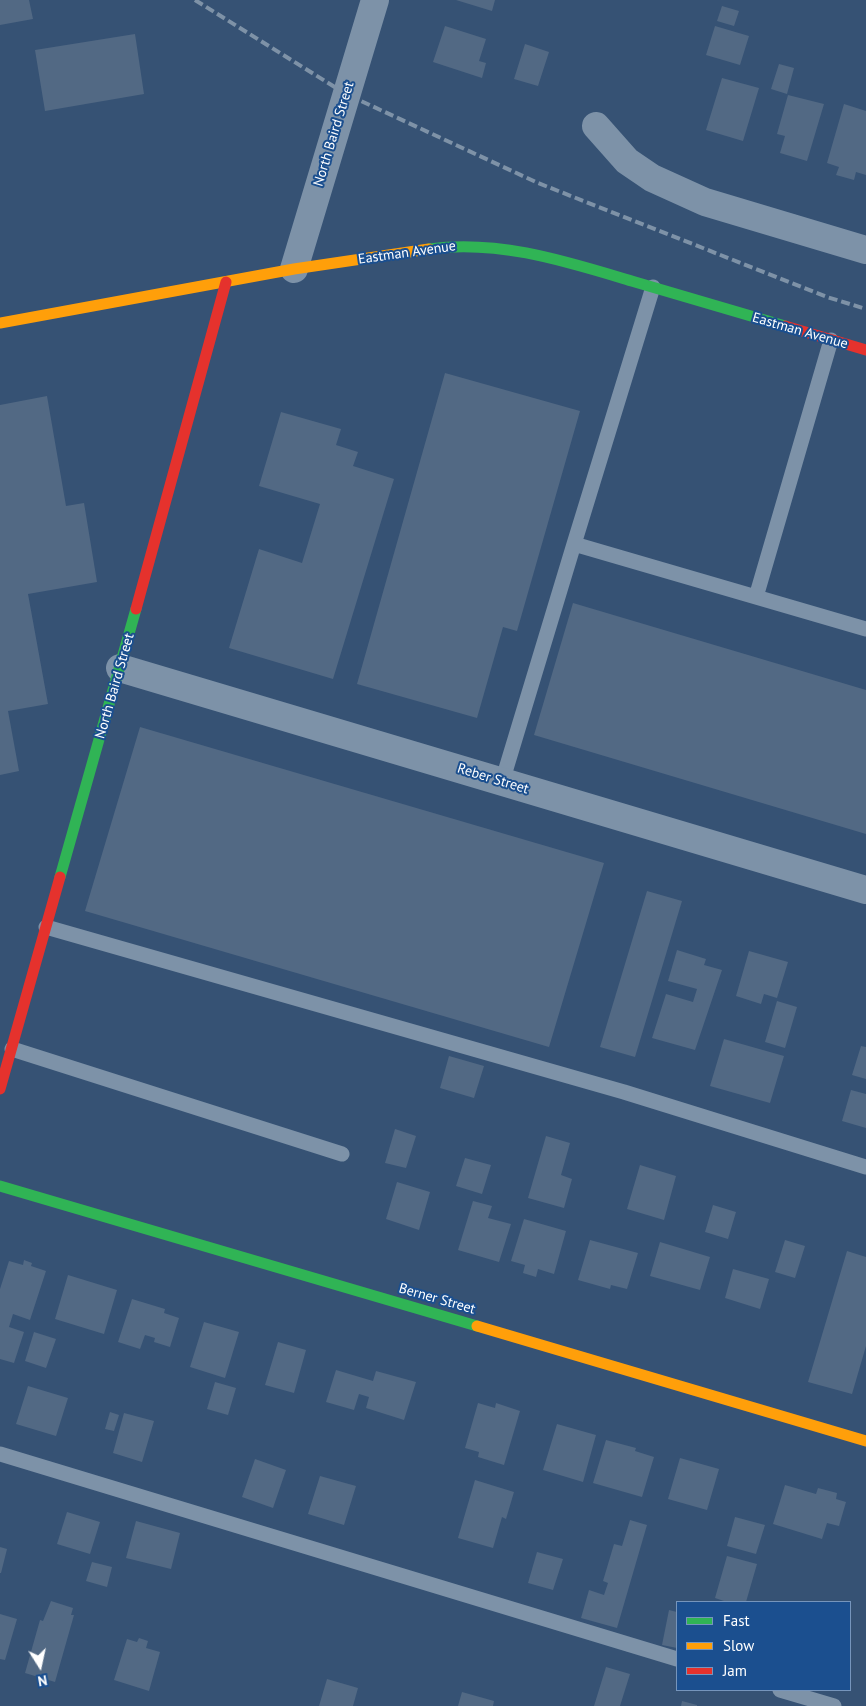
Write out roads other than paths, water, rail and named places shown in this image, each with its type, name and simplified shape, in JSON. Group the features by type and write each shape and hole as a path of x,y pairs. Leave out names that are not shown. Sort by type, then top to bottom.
{"street":[{"name":"North Baird Street","path":"294,269 375,0"},
{"path":"596,126 627,161 652,178 705,202 866,250"},
{"name":"Eastman Avenue","path":"0,323 294,269 458,245 504,249 568,262 866,350"},
{"name":"North Baird Street","path":"0,1089 120,668 226,282"},
{"name":"Reber Street","path":"120,668 866,890"},
{"name":"Berner Street","path":"0,1186 866,1441"}],"lane":[{"path":"502,782 653,287"},
{"path":"756,597 831,340"},
{"path":"574,544 866,629"},
{"path":"46,927 614,1090 866,1167"},
{"path":"12,1049 342,1154"},
{"path":"0,1454 676,1659"},
{"path":"783,1691 834,1706"}],"railway":[{"path":"195,0 346,94 538,183 827,297 866,309"}]}
